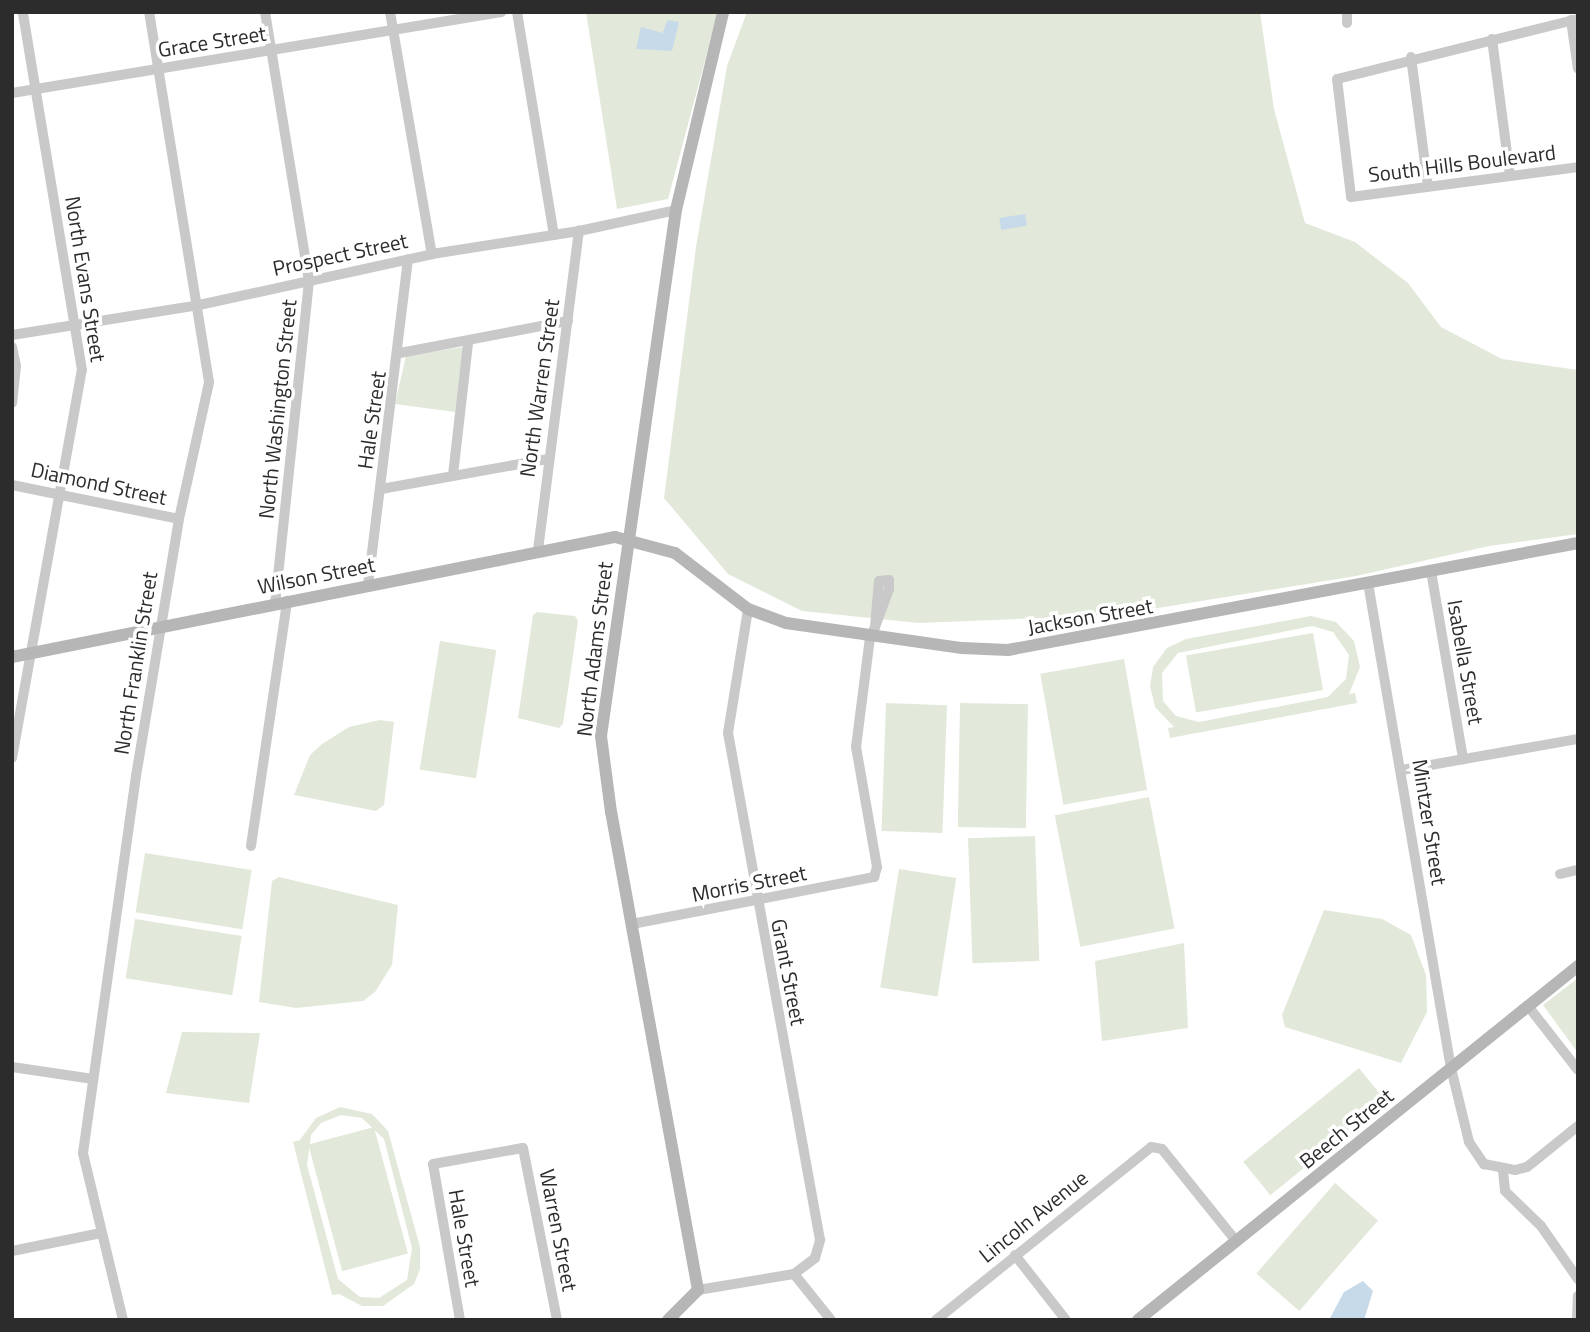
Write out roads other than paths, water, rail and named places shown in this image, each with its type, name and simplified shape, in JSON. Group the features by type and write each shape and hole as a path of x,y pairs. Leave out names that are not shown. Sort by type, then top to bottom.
{"street":[{"name":"North Evans Street","path":"12,758 57,495 80,387 75,324 23,12"},
{"name":"North Franklin Street","path":"123,1320 83,1153 161,627 179,519 209,382 199,305 149,12"},
{"name":"North Washington Street","path":"251,846 281,602 309,281 265,12"},
{"path":"390,12 432,254"},
{"name":"Grace Street","path":"12,93 501,12"},
{"path":"517,12 554,235"},
{"name":"North Adams Street","path":"698,1290 601,736 676,210 723,12"},
{"path":"1428,186 1411,57 1574,20 1578,68"},
{"path":"1492,39 1510,175"},
{"name":"South Hills Boulevard","path":"1411,57 1337,79 1351,197 1578,167"},
{"name":"Prospect Street","path":"12,335 199,305 432,254 579,231 676,210"},
{"name":"North Warren Street","path":"538,550 547,459 579,231"},
{"name":"Hale Street","path":"368,585 400,352 408,260"},
{"path":"400,352 468,343 568,321"},
{"path":"453,475 468,343"},
{"path":"12,347 16,366 12,403"},
{"path":"381,489 547,459"},
{"name":"Diamond Street","path":"12,485 179,519"},
{"name":"Wilson Street","path":"12,657 538,550 615,537 628,539"},
{"name":"Jackson Street","path":"628,539 682,556 748,609 786,623 1008,650 1578,544"},
{"name":"Isabella Street","path":"1431,571 1463,759"},
{"name":"Mintzer Street","path":"1368,583 1451,1068 1474,1155 1483,1164 1503,1171"},
{"name":"Grant Street","path":"748,609 727,733 756,903 820,1240 815,1258 794,1274"},
{"name":"Morris Street","path":"632,924 756,903 874,877 877,867 856,747 873,632"},
{"path":"1402,770 1578,739"},
{"path":"1560,874 1578,870"},
{"name":"Beech Street","path":"1138,1320 1578,966"},
{"path":"1528,1006 1578,1070"},
{"path":"12,1067 93,1079"},
{"path":"1578,1126 1527,1167 1503,1171 1505,1191 1541,1226 1578,1279"},
{"name":"Lincoln Avenue","path":"936,1320 1145,1151 1157,1146 1236,1241"},
{"name":"Hale Street","path":"460,1320 433,1164 523,1148"},
{"name":"Warren Street","path":"523,1148 557,1320"},
{"path":"12,1251 102,1233"},
{"path":"1015,1255 1066,1320"},
{"path":"668,1320 698,1290 794,1274 831,1320"},
{"path":"1577,1320 1578,1296"}],"water":[{"path":"667,20 679,22 672,51 636,49 641,27 663,33"},
{"path":"1025,214 1027,226 1001,230 999,218"},
{"path":"1363,1281 1373,1291 1364,1320 1329,1320 1344,1292"}]}
